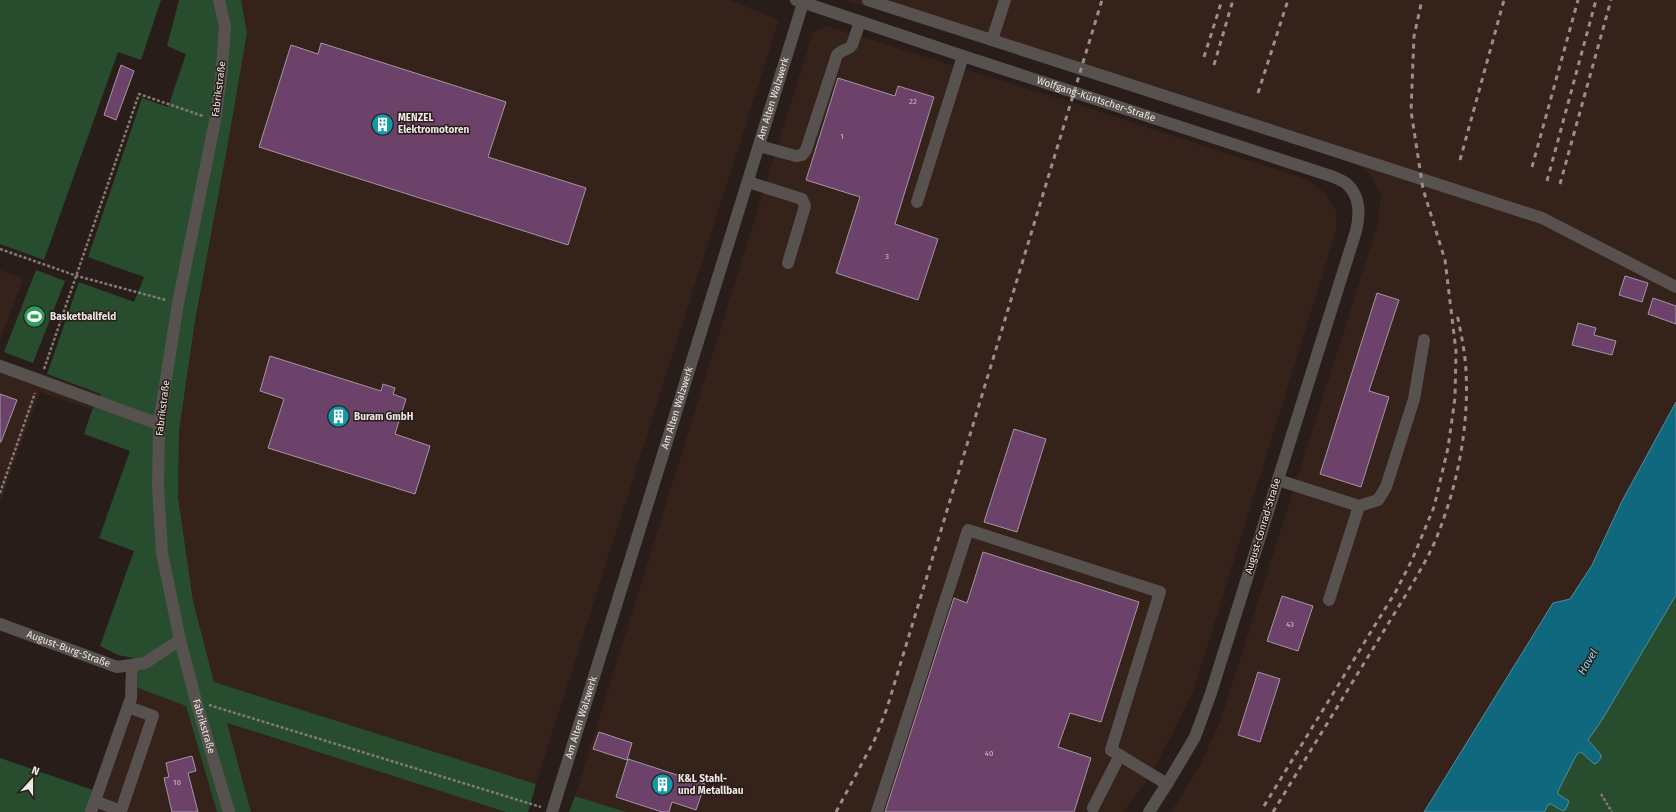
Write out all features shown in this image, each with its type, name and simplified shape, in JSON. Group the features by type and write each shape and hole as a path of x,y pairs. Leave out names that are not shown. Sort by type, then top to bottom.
{"street":[{"name":"Fabrikstraße","path":"219,0 225,27 221,79 215,121 178,303 159,424 158,486 162,553 180,640 196,701 229,812"},
{"path":"868,0 1542,218 1676,287"},
{"path":"992,40 1005,0"},
{"name":"Wolfgang-Küntscher-Straße","path":"800,2 827,6 860,22 1331,176 1348,185 1358,200 1360,214 1356,231"},
{"name":"Am Alten Walzwerk","path":"552,811 748,182 800,2"},
{"path":"759,146 796,156 802,155 806,150 837,55 841,50 851,47 860,22"},
{"path":"917,202 963,56"},
{"path":"748,182 802,199 805,206 788,263"},
{"name":"August-Conrad-Straße","path":"1149,812 1195,737 1200,723 1356,231"},
{"path":"1278,480 1359,506 1378,500 1386,487 1414,400 1424,340"},
{"path":"0,366 159,424"},
{"path":"1329,600 1359,506"},
{"path":"877,812 968,530 1160,592 1111,750 1167,784"},
{"name":"August-Burg-Straße","path":"0,624 117,667 145,663 180,640"},
{"path":"128,707 153,716 121,811 93,807 131,698 132,664"},
{"path":"1094,808 1120,755"}],"path":[{"path":"0,493 77,276 139,94 215,121"},
{"path":"0,249 77,276 178,303"},
{"path":"196,701 552,811"},
{"path":"1601,794 1612,812"}],"shaded area":[{"path":"241,0 730,0 779,20 536,784 214,682 193,601 178,497 179,431 195,321 247,33"},
{"path":"845,0 1676,0 1676,402 1622,501 1592,565 1570,599 1511,671 1424,812 1171,812 1200,765 1220,722 1378,223 1381,196 1369,172 1339,155"},
{"path":"827,26 1080,105 1308,180 1325,193 1336,211 1336,231 1194,689 1171,737 1146,782 1123,812 626,812 575,796 813,32"},
{"path":"0,270 23,278 0,342"},
{"path":"0,359 101,394 92,410 40,392 0,504"},
{"path":"138,688 186,706 217,812 96,812"},
{"path":"226,723 506,812 251,812"}],"green space":[{"path":"0,0 161,0 141,60 118,52 44,260 0,244"},
{"path":"179,0 241,0 247,33 195,321 179,431 178,497 193,601 214,682 536,784 528,812 506,812 227,723 251,812 217,812 186,706 138,688 138,659 118,655 100,646 134,551 99,538 130,451 84,434 92,410 101,394 47,374 79,282 134,302 144,277 88,257 142,98 168,107 186,54 167,46"},
{"name":"Basketballfeld","path":"36,270 65,281 33,363 4,352"},
{"path":"1676,595 1676,812 1544,812 1549,804 1561,810 1567,799 1557,794 1577,754 1581,752 1590,760 1597,763 1601,758 1601,755 1588,740 1602,720"},
{"path":"0,758 93,790 85,812 0,812"},
{"path":"575,796 626,812 569,812"}],"water":[{"name":"Havel","path":"1676,402 1676,595 1602,720 1588,740 1601,755 1601,758 1594,764 1581,752 1577,754 1558,791 1558,794 1569,801 1566,809 1563,811 1549,804 1544,812 1424,812 1553,603 1570,599 1592,565 1622,501"}],"building":[{"name":"MENZEL Elektromotoren","path":"321,43 506,102 488,157 586,188 568,245 259,147 291,45 318,54"},
{"path":"121,65 134,71 116,120 104,115"},
{"path":"838,78 895,96 898,86 934,97 895,224 938,239 918,300 836,273 860,197 806,180"},
{"path":"1625,276 1648,283 1642,302 1619,295"},
{"path":"1377,293 1399,300 1369,391 1389,397 1361,487 1320,474"},
{"path":"1653,298 1676,306 1676,324 1648,314"},
{"path":"1578,323 1596,328 1594,335 1616,341 1612,355 1572,345"},
{"name":"Buram GmbH","path":"270,356 381,391 383,384 395,388 393,394 406,399 395,434 430,446 415,494 268,448 284,399 260,391"},
{"path":"0,394 17,400 1,442 0,442"},
{"path":"1014,429 1046,439 1017,532 984,522"},
{"path":"983,552 1139,602 1101,722 1070,713 1058,747 1091,758 1074,812 885,812 954,598 967,603"},
{"path":"1282,596 1313,606 1298,651 1267,641"},
{"path":"1258,672 1280,679 1260,742 1238,735"},
{"path":"599,732 632,743 627,760 593,749"},
{"path":"192,756 196,771 188,773 198,812 172,812 164,778 169,777 166,763"},
{"name":"K&L Stahl- und Metallbau","path":"628,759 705,784 696,810 672,802 669,812 662,812 616,797"}],"railway":[{"path":"836,812 875,739 887,708 1102,0"},
{"path":"1204,57 1222,0"},
{"path":"1214,65 1233,0"},
{"path":"1258,93 1288,0"},
{"path":"1264,806 1396,591 1412,560 1434,507 1448,448 1455,398 1456,351 1445,260 1423,189 1411,111 1414,36 1422,0"},
{"path":"1460,160 1504,0"},
{"path":"1532,167 1578,0"},
{"path":"1547,181 1596,0"},
{"path":"1560,184 1611,0"},
{"path":"1273,812 1407,593 1428,557 1438,534 1451,495 1461,454 1466,412 1463,342 1457,314"}],"place":[{"name":"MENZEL Elektromotoren","path":"382,124"},
{"name":"Basketballfeld","path":"35,317"},
{"name":"Buram GmbH","path":"339,417"},
{"name":"K&L Stahl- und Metallbau","path":"662,785"}]}
